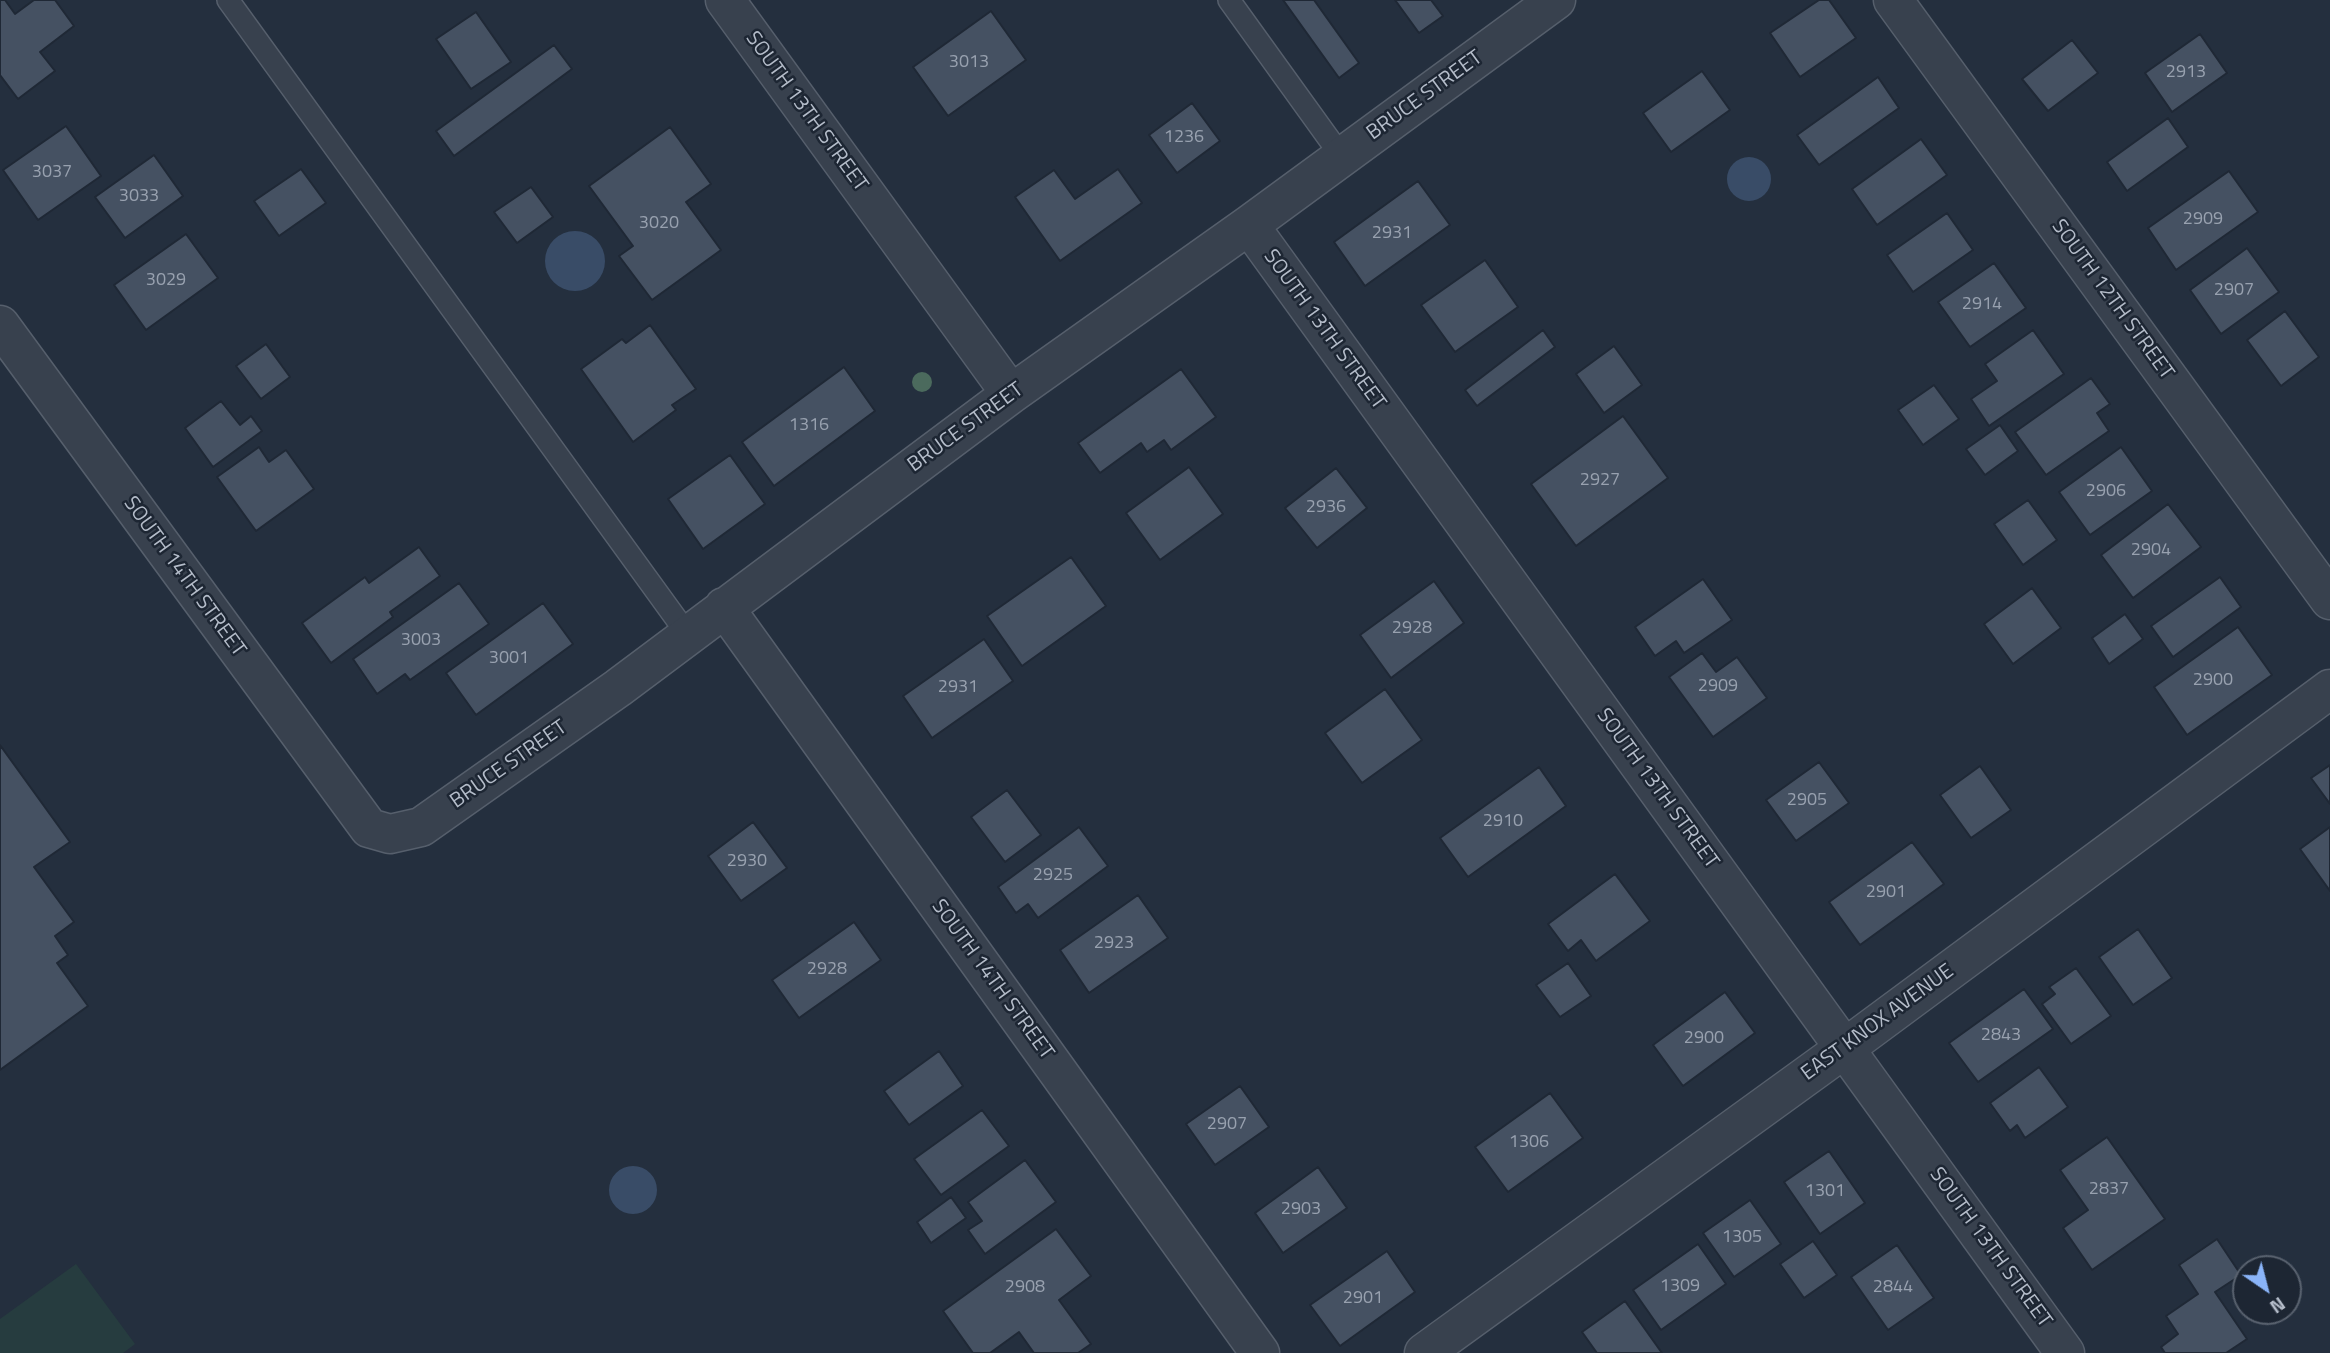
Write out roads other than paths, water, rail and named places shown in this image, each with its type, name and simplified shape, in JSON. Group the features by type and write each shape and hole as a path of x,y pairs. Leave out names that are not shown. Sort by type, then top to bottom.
{"street":[{"name":"SOUTH 13TH STREET","path":"725,0 1011,394"},
{"name":"BRUCE STREET","path":"369,828 390,834 421,827 618,688 1011,394 1249,225 1556,0"},
{"name":"SOUTH 12TH STREET","path":"1893,0 2330,600"},
{"name":"SOUTH 13TH STREET","path":"1249,225 2065,1353"},
{"name":"SOUTH 14TH STREET","path":"0,325 369,828"},
{"name":"SOUTH 14TH STREET","path":"724,607 1260,1353"},
{"name":"EAST KNOX AVENUE","path":"1424,1353 1845,1048 2330,689"}],"lane":[{"path":"228,0 688,635"},
{"path":"1229,0 1342,157"}],"water":[{"path":"1749,157 1764,164 1771,179 1764,194 1749,201 1734,194 1727,179 1734,164"},
{"path":"575,231 587,233 600,244 605,261 603,273 592,286 575,291 563,289 550,278 545,261 547,249 558,236"},
{"path":"633,1166 650,1173 657,1190 650,1207 633,1214 616,1207 609,1190 616,1173"}]}
